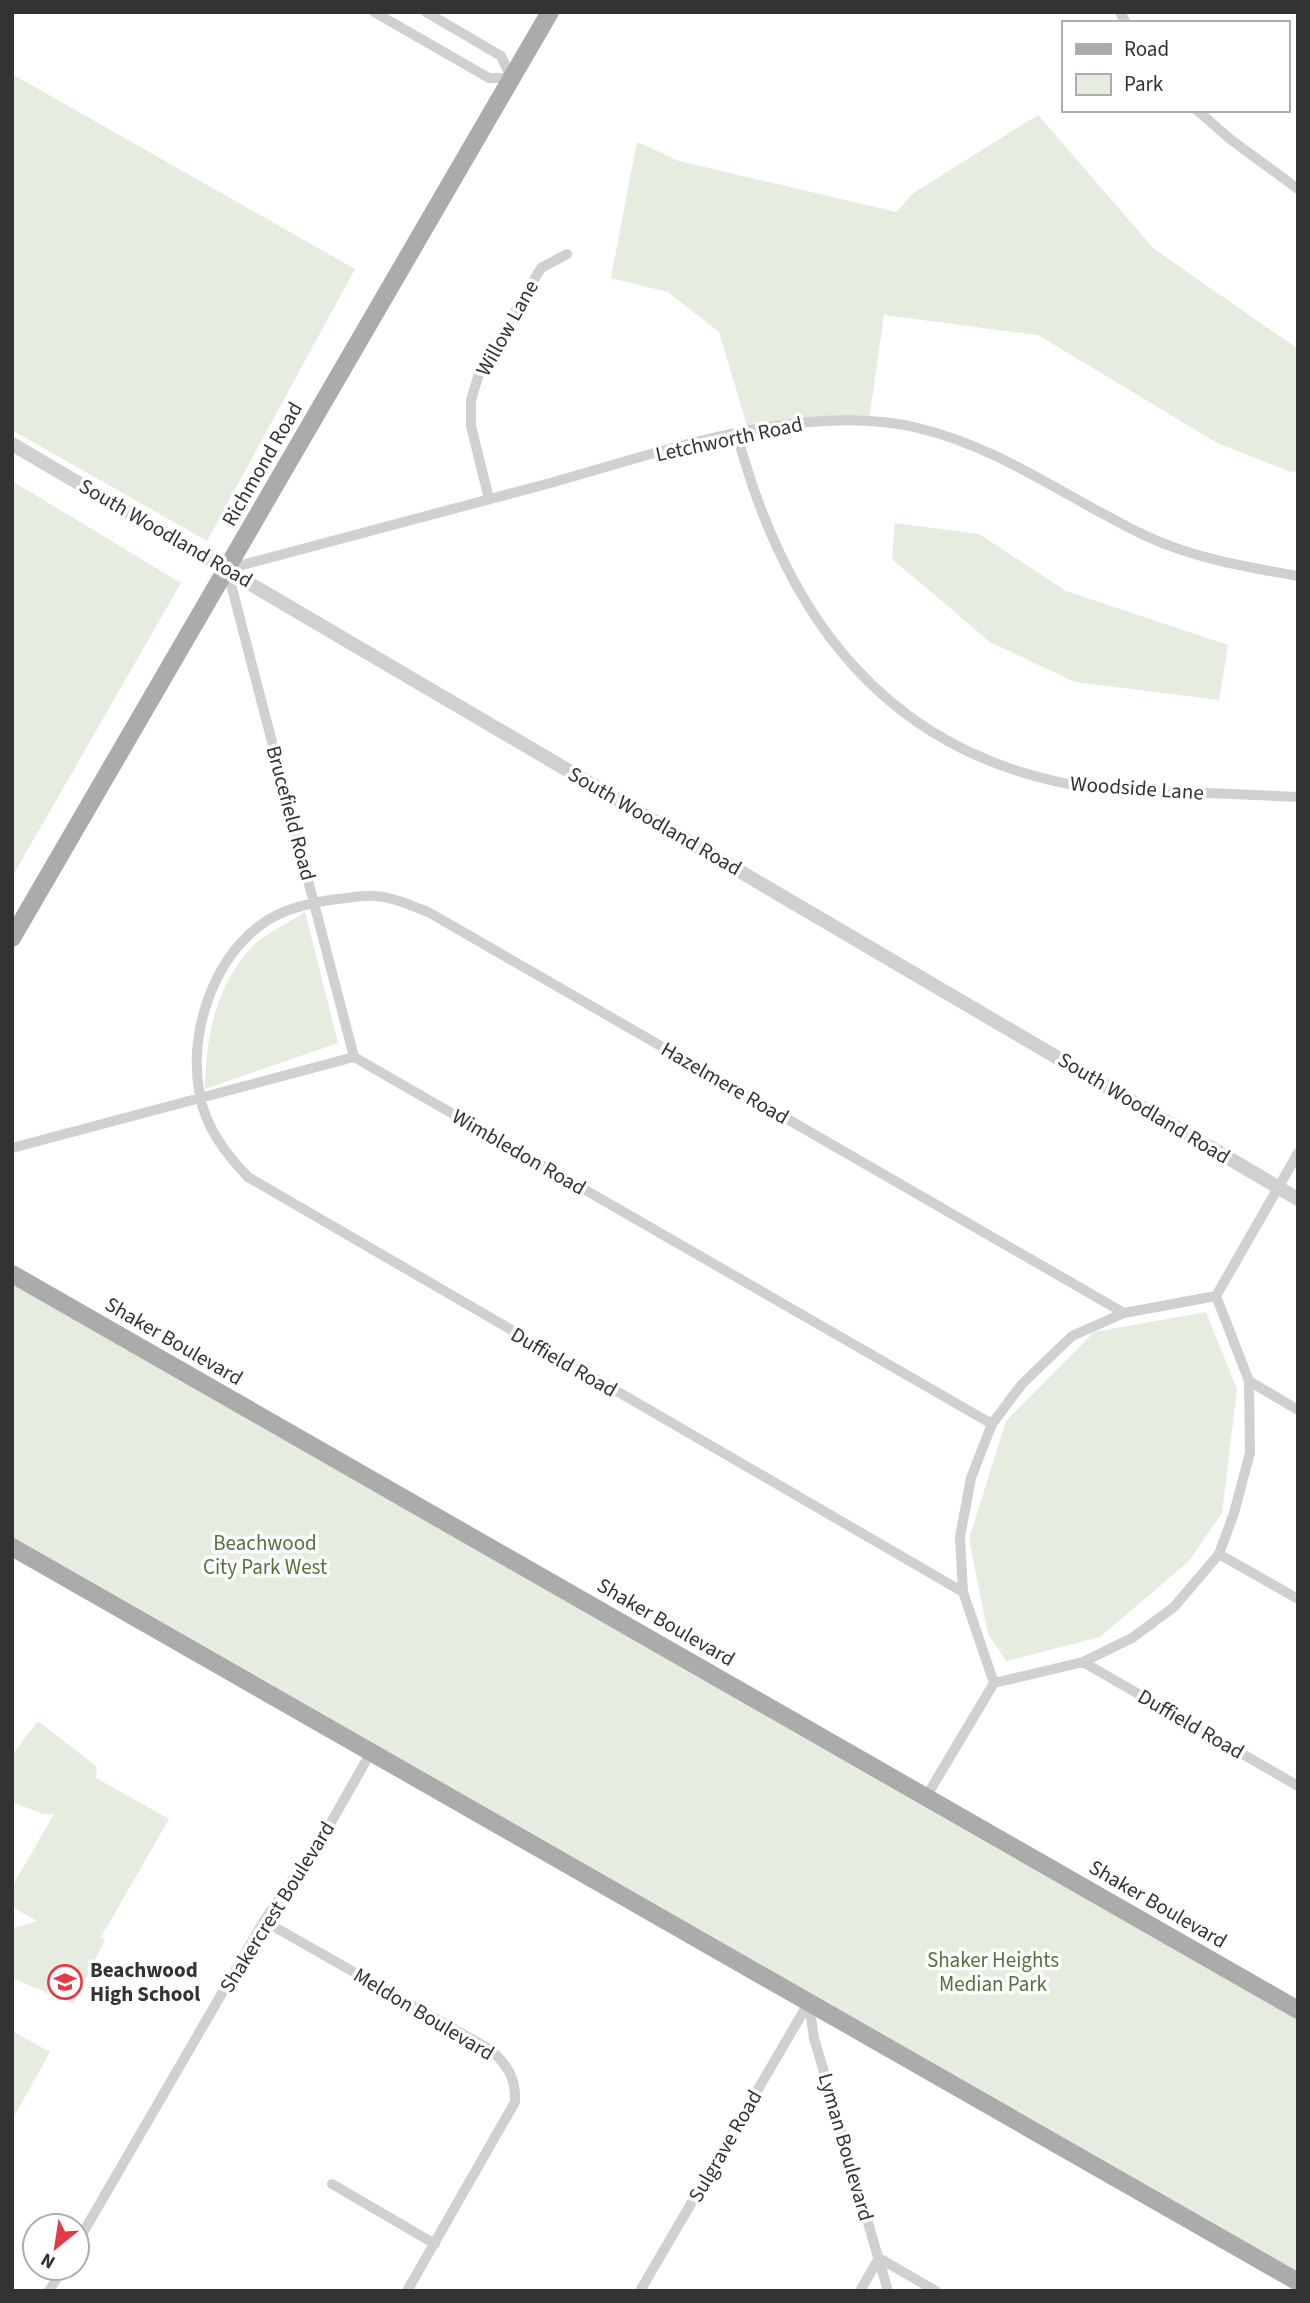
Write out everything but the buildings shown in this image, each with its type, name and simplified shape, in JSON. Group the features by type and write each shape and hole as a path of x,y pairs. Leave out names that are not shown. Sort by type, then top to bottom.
{"main road":[{"name":"Richmond Road","path":"12,938 551,12"},
{"name":"Shaker Boulevard","path":"12,1274 1298,2010"},
{"path":"12,1547 1298,2282"}],"street":[{"path":"374,12 489,78 512,78 501,56 426,12"},
{"path":"1199,112 1230,139 1298,189"},
{"name":"Willow Lane","path":"489,499 471,426 471,400 480,371 541,268 567,254"},
{"name":"Letchworth Road","path":"227,569 737,434 783,424 832,419 869,420 915,427 962,440 1005,458 1148,537 1218,560 1298,576"},
{"name":"Woodside Lane","path":"737,434 757,503 794,584 816,620 865,681 928,731 1002,767 1089,788 1298,797"},
{"name":"South Woodland Road","path":"12,443 1298,1199"},
{"name":"Brucefield Road","path":"227,569 354,1057"},
{"name":"Hazelmere Road","path":"200,1096 196,1054 198,1029 210,996 233,952 263,923 314,902 372,895 394,899 430,912 1124,1313"},
{"path":"12,1148 354,1057"},
{"name":"Wimbledon Road","path":"354,1057 992,1424"},
{"name":"Duffield Road","path":"200,1096 217,1140 230,1158 248,1177 281,1199 963,1592"},
{"path":"993,1683 963,1592 960,1537 971,1478 992,1424 1022,1384 1072,1336 1124,1313 1216,1296 1298,1153"},
{"path":"926,1797 993,1683 1083,1662 1132,1639 1174,1607 1219,1554 1234,1513 1250,1453 1249,1381 1216,1296"},
{"path":"1249,1381 1298,1410"},
{"path":"1219,1554 1298,1599"},
{"name":"Duffield Road","path":"1083,1662 1298,1786"},
{"name":"Shakercrest Boulevard","path":"91,2219 264,1921 329,1826 372,1752"},
{"name":"Meldon Boulevard","path":"264,1921 491,2050 506,2063 516,2083 515,2102 407,2291"},
{"name":"Lyman Boulevard","path":"809,2002 814,2038 888,2291"},
{"name":"Sulgrave Road","path":"640,2291 809,2002"},
{"path":"332,2183 435,2244"},
{"path":"860,2291 879,2258 936,2291"}],"green space":[{"path":"12,74 355,269 207,541 12,430"},
{"path":"1038,115 1154,249 1298,349 1298,471 1291,472 1217,443 1038,335 884,315 869,420 749,432 719,332 668,292 611,278 637,142 679,161 897,212 912,194"},
{"path":"12,481 181,583 12,877"},
{"path":"895,523 979,534 1066,591 1228,645 1219,700 1075,682 990,642 892,559"},
{"path":"305,912 338,1043 205,1089 211,1032 221,996 229,979 251,948"},
{"name":"Beachwood City Park West","path":"12,1274 1298,2010 1298,2282 12,1547"},
{"path":"1206,1312 1237,1389 1222,1513 1188,1562 1100,1637 1006,1661 988,1634 969,1539 1006,1421 1094,1332"},
{"path":"38,1721 97,1767 96,1778 169,1819 101,1937 105,1940 73,2004 12,1978 14,1928 37,1921 12,1907 12,1887 54,1814 43,1814 12,1802 12,1755"},
{"path":"12,2031 50,2052 12,2120"}],"place":[{"name":"Beachwood High School","path":"65,1982"}],"park label":[{"name":"Shaker Heights Median Park","path":"993,1972"}]}
